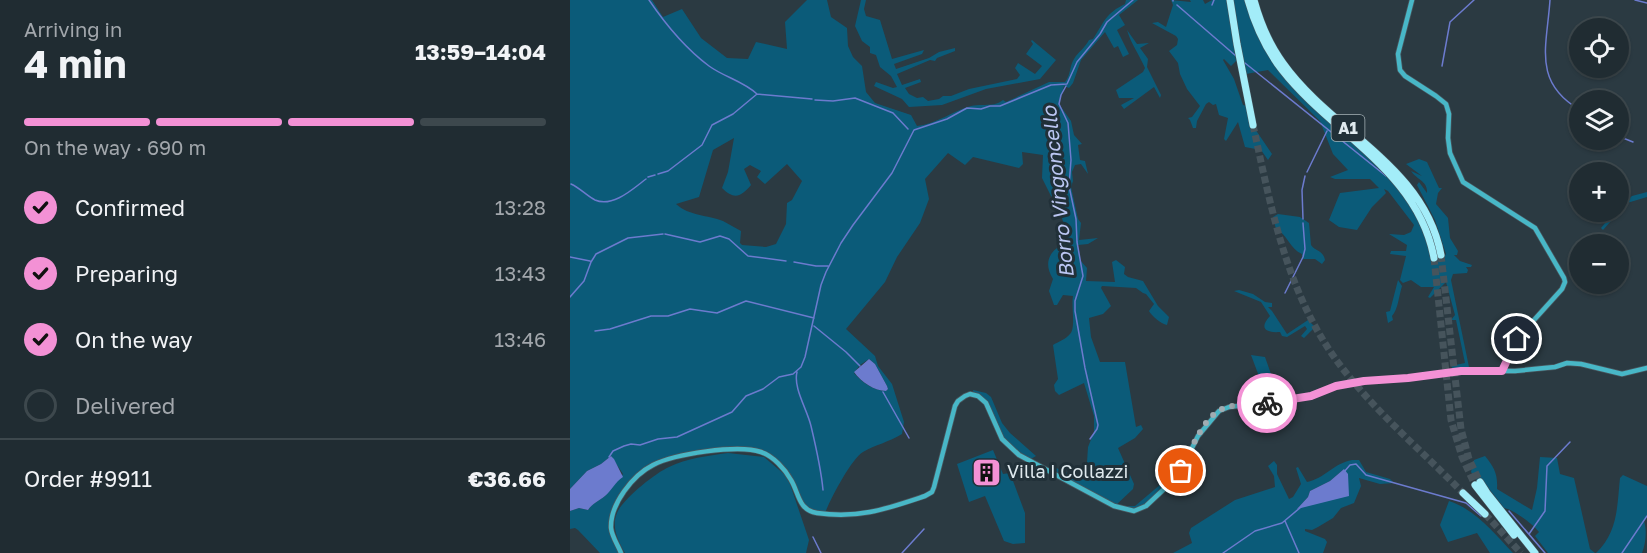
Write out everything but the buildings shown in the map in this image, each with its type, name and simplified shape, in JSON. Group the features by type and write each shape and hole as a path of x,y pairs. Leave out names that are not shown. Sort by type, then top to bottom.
{"highway":[{"path":"1230,0 1253,125"},
{"name":"A1","path":"1248,0 1262,37 1281,69 1406,192 1425,226 1438,257 1438,237 1432,221 1417,196 1401,177 1305,88 1284,64 1263,28 1254,0"},
{"path":"1530,553 1496,513 1478,484 1535,553"},
{"path":"1464,493 1485,514"}],"main road":[{"path":"1412,0 1398,54 1400,70 1405,76 1446,104 1449,114 1450,153 1463,182 1535,228 1564,278 1565,285 1562,289 1517,339 1502,371"},
{"path":"621,553 613,535 612,521 615,509 628,486 654,464 699,453 719,450 762,453 784,470 791,479 802,506 818,513 872,513 929,494 934,487 956,406 961,398 970,394 978,396 986,403 1002,439 1019,455 1114,506 1134,511 1146,506 1178,476 1198,436 1223,409 1299,399 1336,386 1364,381 1461,371 1547,368 1575,363 1627,374 1647,368"}],"shaded area":[{"path":"570,0 652,0 663,17 682,9 701,38 727,58 748,59 756,42 787,49 785,22 807,0 827,0 831,17 847,28 848,46 853,57 862,66 866,92 875,103 911,115 917,126 931,123 971,106 995,104 1003,100 1006,102 1049,82 1065,82 1072,62 1089,40 1093,39 1109,15 1125,4 1126,0 1138,0 1119,15 1125,25 1117,30 1129,54 1123,57 1118,46 1114,48 1105,32 1081,60 1073,83 1069,88 1064,86 1059,104 1071,121 1074,135 1082,144 1078,145 1080,160 1085,161 1088,174 1081,164 1075,165 1072,172 1071,187 1078,219 1081,223 1079,240 1098,238 1088,244 1078,245 1080,260 1087,268 1086,281 1115,282 1112,262 1116,260 1125,267 1124,274 1143,281 1158,306 1169,317 1167,325 1154,317 1149,311 1154,304 1146,294 1136,288 1102,286 1111,306 1103,314 1089,318 1091,337 1100,362 1125,362 1136,427 1141,425 1143,429 1135,438 1118,448 1134,484 1133,489 1115,506 1135,506 1167,479 1171,484 1156,499 1138,510 1119,508 1095,497 1052,472 1052,466 1080,479 1086,478 1088,447 1094,432 1094,416 1084,383 1059,395 1055,391 1054,385 1058,379 1053,345 1070,334 1073,322 1073,296 1063,295 1057,305 1054,305 1049,291 1053,279 1048,262 1055,249 1066,243 1064,225 1057,201 1051,196 1042,178 1043,155 1022,152 1023,164 1019,168 973,157 965,165 948,153 925,179 929,199 920,223 897,257 885,282 846,329 875,356 878,366 892,384 904,422 902,434 858,456 841,480 825,513 810,511 802,505 787,474 767,455 744,450 693,454 653,464 633,481 619,501 613,516 612,529 621,553 600,553 578,530 570,529 570,511 579,508 588,510 605,496 623,474 611,456 587,471 570,489","holes":["734,138 728,172 722,188 730,194 737,196 751,185 744,169 750,165 761,171 757,177 765,184 787,164 802,181 792,200 787,203 786,224 776,244 766,247 742,245 740,243 741,231 723,221 693,213 676,204 699,197 713,150","869,359 875,364 887,386 886,391 868,385 854,373"]},
{"path":"861,0 866,0 864,9 866,16 880,20 892,59 924,50 922,54 894,64 896,69 955,48 955,51 935,61 930,60 897,74 902,85 920,79 921,82 905,88 909,94 917,98 923,97 928,101 939,99 969,89 1017,79 1020,75 1015,68 1018,63 1035,74 1042,66 1026,54 1033,44 1032,40 1056,60 1040,79 986,89 942,105 909,107 902,99 874,86 876,82 893,88 897,87 891,76 880,67 876,55 870,53 870,47 862,41 855,26"},
{"path":"1171,0 1191,2 1190,0 1203,0 1205,4 1212,0 1227,0 1236,61 1231,66 1223,60 1234,79 1243,105 1247,106 1251,123 1272,154 1268,160 1261,150 1245,147 1238,122 1226,141 1224,139 1228,118 1219,115 1216,104 1209,102 1206,104 1196,128 1193,128 1188,118 1192,117 1200,106 1187,89 1178,63 1169,51 1177,45 1178,39 1152,23 1158,22 1166,27 1173,5"},
{"path":"1233,0 1247,0 1265,46 1387,174 1418,217 1433,259 1444,257 1446,254 1435,220 1417,185 1419,182 1427,193 1426,186 1411,171 1422,176 1406,164 1419,159 1427,162 1439,188 1442,188 1438,193 1436,204 1448,218 1450,238 1458,251 1457,255 1454,255 1460,261 1472,265 1466,267 1467,273 1453,274 1451,280 1469,367 1453,369 1451,366 1465,363 1456,320 1451,320 1455,315 1446,282 1430,298 1428,297 1434,287 1421,287 1411,280 1403,283 1400,280 1406,256 1390,254 1391,251 1406,251 1407,245 1389,234 1404,235 1411,232 1414,225 1388,191 1384,189 1386,193 1372,207 1357,230 1339,227 1329,220 1340,193 1379,188 1370,179 1330,177 1348,170 1333,154 1320,121 1268,70 1246,74"},
{"path":"1127,30 1137,44 1149,43 1140,48 1148,59 1147,67 1161,95 1160,98 1154,87 1124,109 1121,105 1134,98 1119,98 1116,90 1143,72 1145,68"},
{"path":"1647,192 1647,197 1629,202 1632,196"},
{"path":"1278,214 1300,217 1309,223 1311,245 1323,254 1325,260 1322,264 1315,259 1302,259 1302,254 1294,249 1283,234 1276,229 1273,217"},
{"path":"1606,222 1610,222 1603,230 1601,228"},
{"path":"1398,280 1402,286 1392,316 1393,320 1388,323 1386,312 1390,311"},
{"path":"1239,290 1272,303 1272,307 1268,307 1287,334 1308,320 1315,327 1304,338 1301,336 1307,329 1305,326 1287,337 1282,336 1280,332 1268,331 1264,327 1270,316 1261,302 1234,291"},
{"path":"1251,355 1265,357 1271,374 1260,379"},
{"path":"973,390 986,393 991,397 1002,423 1036,456 1029,460 1007,444 986,403 974,395"},
{"path":"993,450 1003,474 1010,473 1025,513 1025,543 1013,544 1004,541 985,496 969,502 957,464"},
{"path":"728,453 764,457 784,474 790,484 809,540 806,553 625,553 616,534 615,518 632,494 663,470 683,461"},
{"path":"1485,456 1495,471 1497,489 1532,510 1540,457 1557,458 1560,474 1574,478 1590,549 1595,553 1548,553 1535,536 1539,532 1518,514 1504,508 1483,481 1478,482 1471,472 1474,460"},
{"path":"1359,460 1366,472 1390,479 1394,483 1380,484 1359,478 1361,486 1354,503 1341,508 1333,518 1318,527 1312,530 1305,529 1325,539 1327,542 1323,553 1173,553 1192,543 1189,533 1191,528 1235,500 1275,487 1274,476 1268,466 1274,461 1277,465 1277,474 1289,499 1293,497 1301,484 1296,468 1298,467 1307,482 1319,478 1334,467","holes":["1344,469 1317,502 1298,508 1308,497 1310,491 1330,481"]},
{"path":"1623,475 1647,486 1647,515 1644,521 1646,532 1642,553 1596,553 1612,528 1617,509 1620,478"},
{"path":"1449,501 1476,516 1513,553 1490,553 1477,533 1448,542 1440,525"}],"water":[{"path":"869,359 875,364 887,386 886,391 868,385 854,372"},
{"path":"611,456 623,477 588,510 579,508 570,511 570,489 587,471"},
{"path":"1344,469 1348,474 1349,496 1297,509 1308,497 1310,491 1330,481"}],"waterway":[{"path":"649,0 676,36 700,59 757,94"},
{"path":"609,457 613,451 624,446 677,437 732,412 746,396 763,389 779,377 793,374 801,367 805,357 826,272 841,243 892,173 914,130 947,119 967,108 981,109 1000,106 1051,85 1067,84 1077,62 1107,22 1133,0"},
{"path":"1212,5 1214,0"},
{"path":"1442,66 1450,22 1474,0"},
{"path":"1550,0 1546,62 1555,87 1569,102"},
{"path":"1635,0 1647,3"},
{"path":"1177,5 1236,56"},
{"path":"1245,63 1386,176"},
{"name":"Borro Vingoncello","path":"1066,86 1059,104 1068,123 1071,160 1069,186 1076,219 1077,242 1083,276 1075,301 1075,311 1098,425 1090,439"},
{"path":"658,174 668,171 702,145 712,125 733,114 757,94 812,99"},
{"path":"815,100 833,101 855,98 893,113 908,129"},
{"path":"1307,172 1327,131"},
{"path":"1629,140 1633,142"},
{"path":"648,177 655,175"},
{"path":"1303,219 1302,190 1305,176"},
{"path":"571,184 602,202 623,196 646,179"},
{"path":"1285,293 1303,257 1305,249 1303,223"},
{"path":"570,297 584,281 596,254 628,238 663,234"},
{"path":"665,234 700,242 720,236 729,239 748,256 786,261"},
{"path":"570,257 590,261"},
{"path":"794,262 828,266"},
{"path":"595,331 610,329 651,316 668,316 690,309 717,313 746,301 814,318"},
{"path":"814,326 860,366"},
{"path":"797,372 797,385 811,426 823,490"},
{"path":"883,392 909,438"},
{"path":"1529,534 1545,511 1547,466 1570,442"},
{"path":"1344,472 1350,465 1356,464 1366,475 1466,503 1481,516"},
{"path":"1223,553 1255,531 1282,523 1301,507"},
{"path":"1509,511 1545,553"},
{"path":"1622,553 1647,516"},
{"path":"1285,521 1299,553"},
{"path":"902,553 924,529"},
{"path":"813,537 821,553"}],"tunnel":[{"path":"1253,125 1283,248 1305,306 1319,334 1337,361 1366,396 1463,493"},
{"path":"1441,255 1461,429 1469,459 1480,482"},
{"path":"1434,258 1451,420 1462,457 1475,485"},
{"path":"1485,514 1521,553"}],"way so far":[{"path":"1181,471 1198,436 1219,411 1229,407 1267,403"}],"place":[{"name":"Villa I Collazzi","path":"986,472"}],"route":[{"path":"1267,403 1299,399 1349,383 1461,371 1502,371 1517,339"}]}
